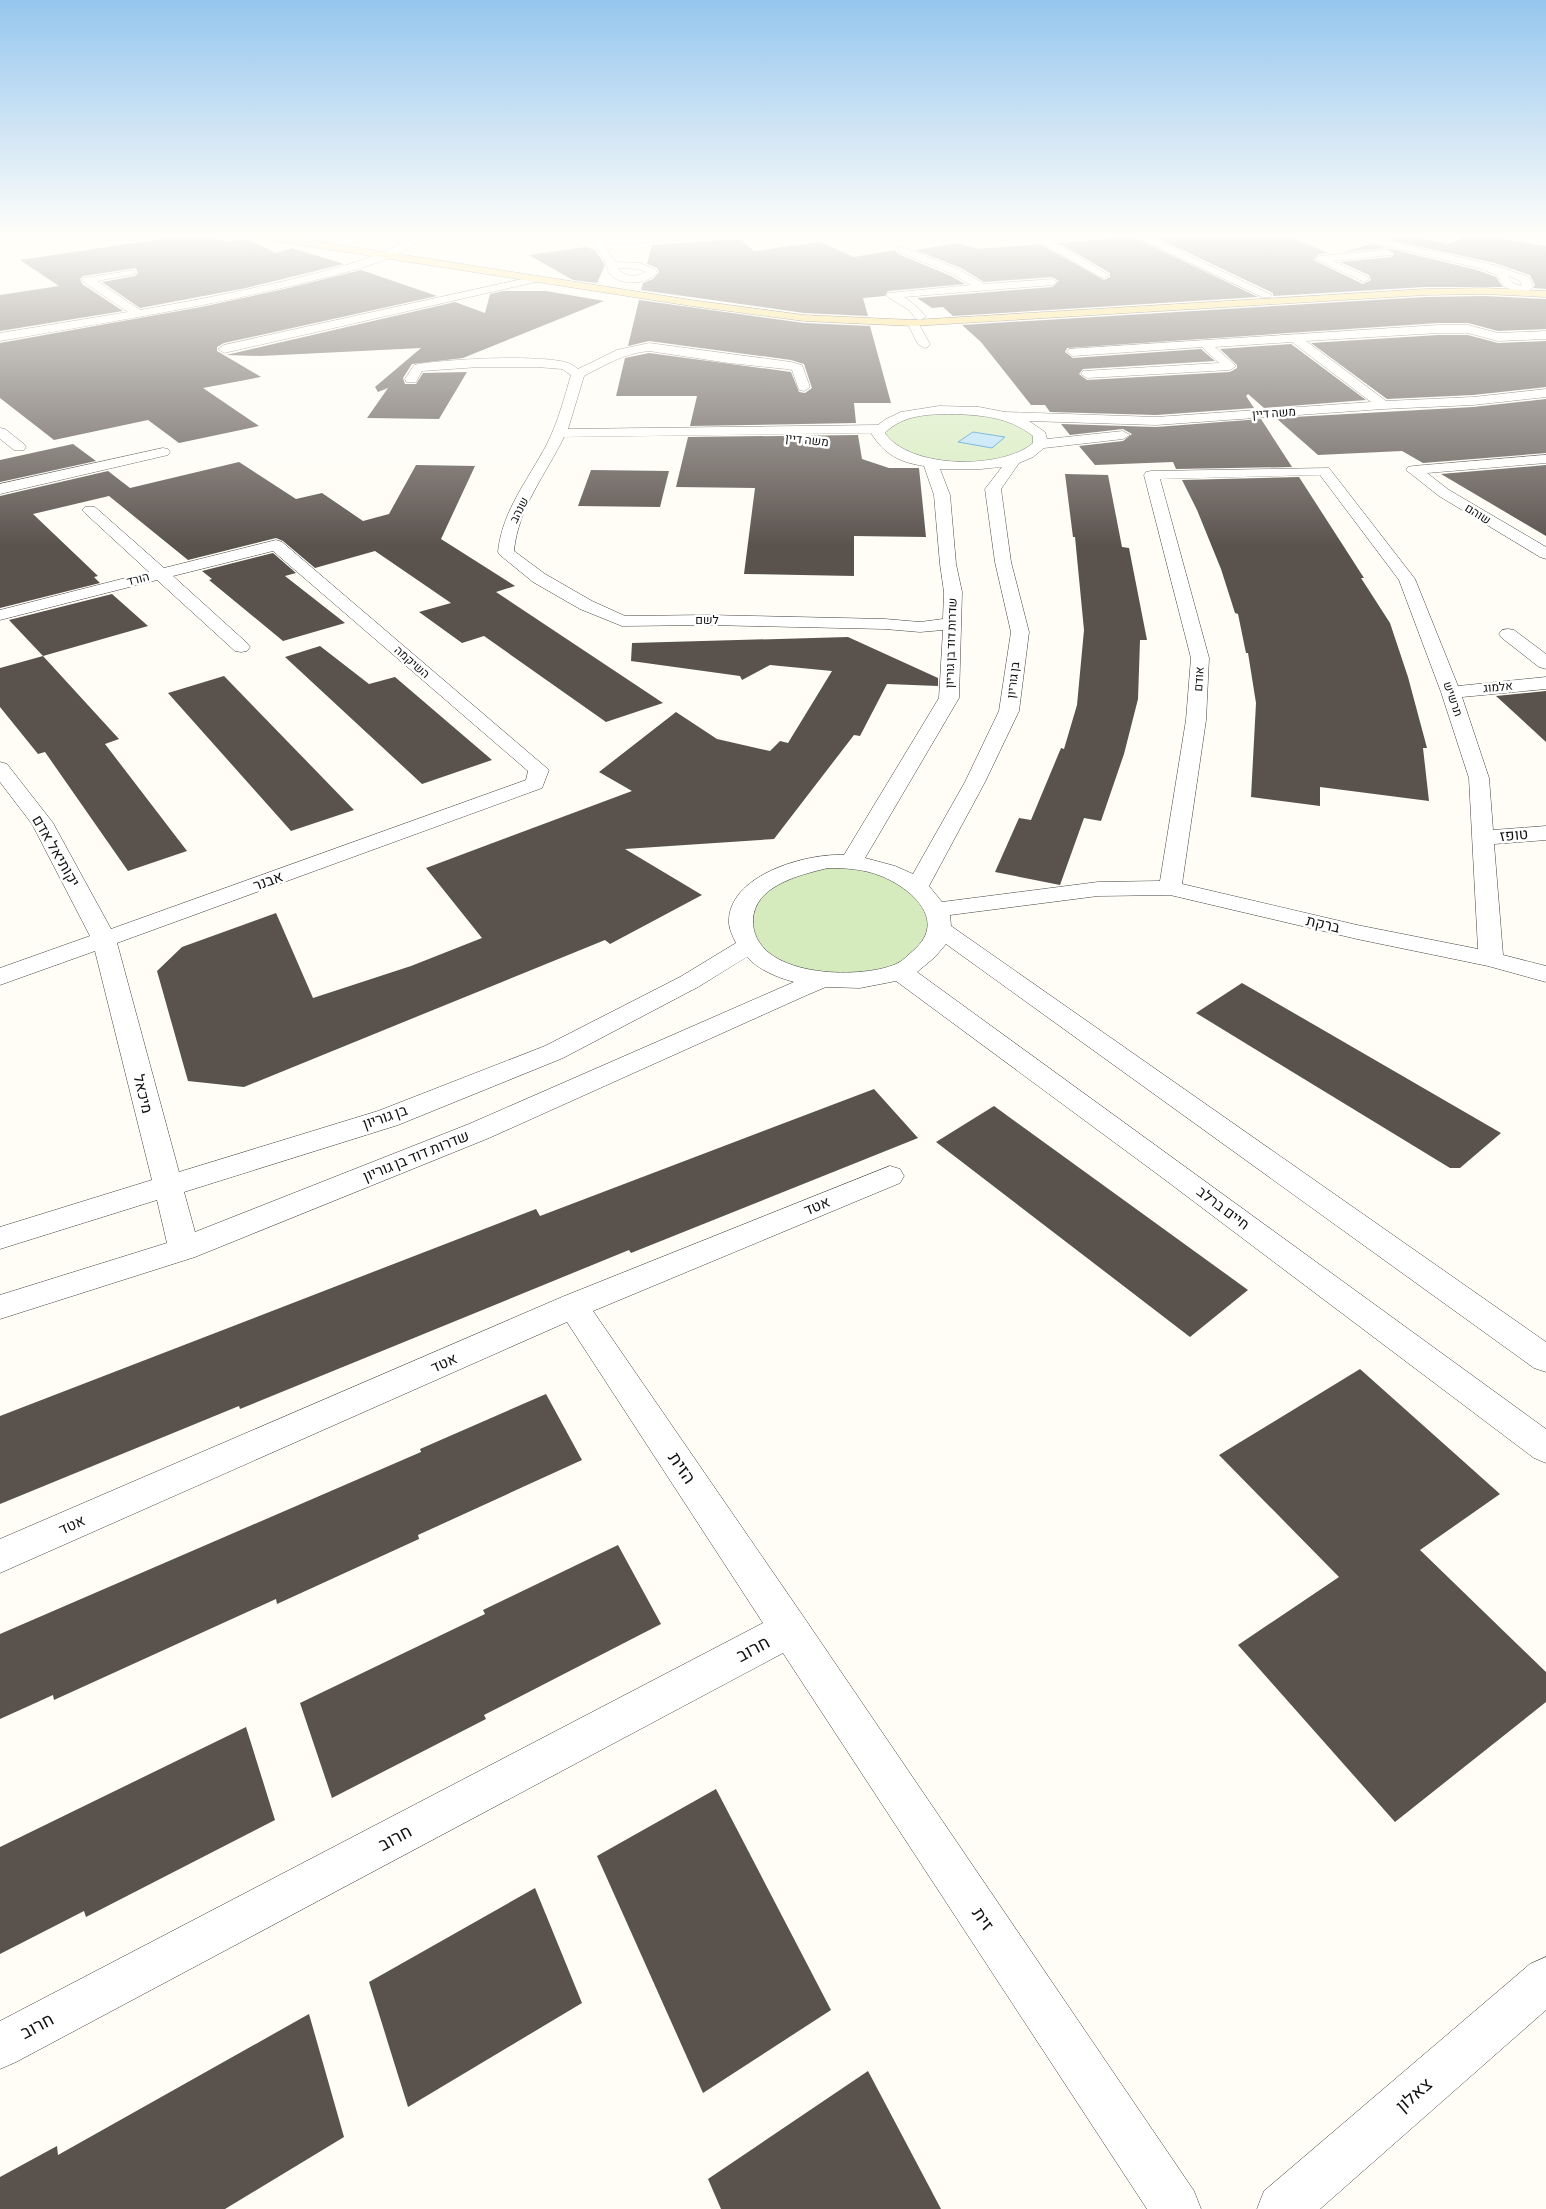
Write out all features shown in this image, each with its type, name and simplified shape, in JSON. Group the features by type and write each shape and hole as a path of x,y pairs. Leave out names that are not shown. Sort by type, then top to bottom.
{"street":[{"path":"224,349 268,339"},
{"path":"923,339 924,344"},
{"path":"1074,352 1294,339"},
{"path":"1296,339 1383,405"},
{"path":"1087,374 1230,366 1204,344"},
{"path":"559,433 578,374 608,359 638,348 649,347 729,359 787,365 798,368 804,387"},
{"path":"411,378 418,368 479,363 537,363 565,366 578,374"},
{"name":"משה דיין","path":"1002,416 1156,421 1383,405 1473,401 1546,393"},
{"name":"משה דיין","path":"1040,444 1083,438 1546,406"},
{"path":"964,410 1002,416 1030,426 1040,435 1040,444 1032,453 1014,460 990,464 962,466 930,462 911,458 890,449 881,442 878,433 884,425 897,418 916,412 964,410"},
{"name":"משה דיין","path":"559,433 881,429"},
{"path":"0,432 19,446"},
{"name":"משה דיין","path":"725,432 836,443"},
{"name":"שנהב","path":"538,578 506,552 506,541 514,519 559,433"},
{"path":"872,447 890,449"},
{"path":"0,489 163,452"},
{"name":"שוהם","path":"1546,458 1414,470 1452,498 1546,554"},
{"name":"בן גוריון","path":"917,887 975,782 1009,711 1020,632 1004,562 993,489 1014,460"},
{"name":"שדרות דוד בן גוריון","path":"852,861 949,698 937,649 953,623 953,592 948,564 942,495 930,462"},
{"name":"אודם","path":"1170,888 1196,720 1200,658 1152,475 1324,471"},
{"name":"תרשיש","path":"1324,471 1407,578 1451,692 1479,778 1491,959"},
{"path":"90,510 241,647"},
{"name":"הורד","path":"0,615 276,545"},
{"name":"השיקמה","path":"276,545 539,770 535,784"},
{"name":"לשם","path":"538,578 622,621 708,620 885,624 920,627 953,623"},
{"name":"לשם","path":"885,624 937,649"},
{"path":"1508,634 1546,663"},
{"name":"אלמוג","path":"1451,692 1546,683"},
{"name":"יקותיאל אדם","path":"0,768 42,823 104,938"},
{"name":"אבנר","path":"0,977 535,784"},
{"name":"טופז","path":"1482,838 1546,833"},
{"path":"828,861 852,861 900,876 917,887 929,898 938,919 936,940 912,965 889,975 865,980 842,982 823,980 800,976 779,967 759,955 749,944 740,922 743,909 754,891 783,874 828,861"},
{"name":"ברקת","path":"938,919 1098,889 1170,888 1357,932 1491,959 1546,974"},
{"path":"938,919 1546,1359"},
{"name":"מיכאל","path":"104,938 166,1186 184,1249"},
{"name":"בן גוריון","path":"0,1238 388,1118 554,1052 689,982 749,944"},
{"name":"חיים ברלב","path":"898,971 1170,1169 1546,1448"},
{"name":"שדרות דוד בן גוריון","path":"0,1307 184,1249 479,1131 798,989 823,980"},
{"name":"אטד","path":"0,1556 573,1306 890,1176"},
{"name":"הזית","path":"573,1306 790,1630"},
{"name":"חרוב","path":"0,2046 790,1630"},
{"name":"זית","path":"790,1630 1176,2209"},
{"name":"צאלון","path":"1282,2209 1546,1980"}],"green space":[{"path":"942,411 1012,419 1037,435 1037,444 1028,453 988,463 936,462 895,450 882,433 901,418"},
{"path":"828,865 875,870 925,902 932,939 885,972 807,973 762,952 745,915 765,886"}],"water":[{"path":"973,432 1005,437 992,448 958,442"}],"building":[{"path":"22,339 242,339 224,343 217,347 217,351 261,377 203,388 259,426 179,443 148,420 54,440 0,398 0,343"},
{"path":"295,339 510,339 463,358 412,364 403,378 405,384 416,384 423,373 467,372 439,419 367,418 388,388 378,392 375,387 421,348 260,356 226,355"},
{"path":"630,339 874,339 891,403 854,403 856,423 690,426 697,396 616,396 625,358 649,353 791,372 799,392 805,393 812,388 804,364 791,360 649,341 628,346"},
{"path":"978,339 1199,339 1067,348 1065,352 1073,358 1201,349 1215,361 1083,369 1079,374 1087,380 1230,372 1237,368 1237,365 1220,349 1291,344 1366,400 1264,408 1248,394 1246,396 1254,408 1156,415 1050,412 1045,405 1031,405"},
{"path":"1373,339 1483,339 1498,343 1546,341 1546,387 1473,395 1387,399 1311,343"},
{"path":"1546,399 1546,453 1423,463 1402,451 1318,455 1276,418 1473,407"},
{"path":"1261,419 1292,467 1176,469 1173,462 1095,465 1079,446 1123,441 1132,434 1123,429 1070,435 1061,424 1156,427"},
{"path":"858,435 862,459 889,468 919,468 926,537 854,536 854,576 744,574 755,488 676,487 688,437"},
{"path":"73,444 96,461 0,482 0,460"},
{"path":"239,462 296,499 322,493 363,521 389,514 416,465 475,466 441,539 515,586 496,592 663,703 606,722 484,636 462,643 419,612 451,603 375,551 315,568 283,541 276,538 188,560 109,496 33,514 98,576 94,577 100,583 0,608 0,496 108,471 130,488"},
{"path":"1546,465 1546,536 1441,474"},
{"path":"591,470 669,471 660,507 578,506"},
{"path":"1065,474 1108,475 1122,547 1129,548 1147,640 1140,640 1138,699 1124,754 1101,821 1084,818 1060,885 995,872 1019,818 1031,820 1061,748 1064,749 1077,705 1084,630 1075,537 1073,537"},
{"path":"1299,477 1364,578 1361,578 1390,623 1408,677 1427,748 1423,748 1429,801 1320,787 1320,806 1251,797 1256,703 1248,653 1246,653 1238,614 1235,613 1221,569 1197,510 1182,480"},
{"path":"273,553 296,573 285,576 345,623 283,641 209,580 212,579 202,571"},
{"path":"112,594 148,626 43,656 9,620"},
{"path":"848,637 938,678 938,686 887,684 860,736 854,735 774,839 625,849 702,895 610,944 605,940 244,1087 188,1081 157,971 182,947 276,913 313,998 411,966 482,938 426,868 632,791 599,772 676,712 717,739 770,751 780,741 788,743 832,671 770,665 742,680 740,676 631,661 632,643"},
{"path":"320,646 369,684 395,677 492,760 422,784 285,657"},
{"path":"43,656 119,739 105,744 187,851 128,871 45,752 38,754 0,707 0,668"},
{"path":"224,676 354,810 291,831 168,693"},
{"path":"1546,691 1546,742 1496,696"},
{"path":"1242,983 1501,1133 1460,1168 1450,1168 1196,1013"},
{"path":"874,1089 918,1138 631,1253 629,1250 240,1409 239,1406 0,1504 0,1416 536,1209 540,1216"},
{"path":"994,1106 1248,1290 1190,1337 936,1142"},
{"path":"1360,1369 1500,1494 1420,1550 1546,1672 1546,1702 1395,1822 1238,1645 1339,1577 1219,1455"},
{"path":"546,1394 582,1460 418,1535 419,1539 277,1604 276,1599 54,1700 53,1695 0,1719 0,1634 421,1452 420,1449"},
{"path":"618,1545 661,1624 484,1715 486,1719 332,1798 300,1703 485,1614 483,1610"},
{"path":"246,1727 275,1820 86,1917 84,1911 0,1954 0,1847"},
{"path":"716,1789 831,2010 703,2093 597,1856"},
{"path":"535,1888 582,2003 408,2107 369,1982"},
{"path":"309,2014 344,2137 225,2209 0,2209 0,2177 57,2146 58,2155"},
{"path":"868,2071 941,2209 721,2209 708,2179"}]}
